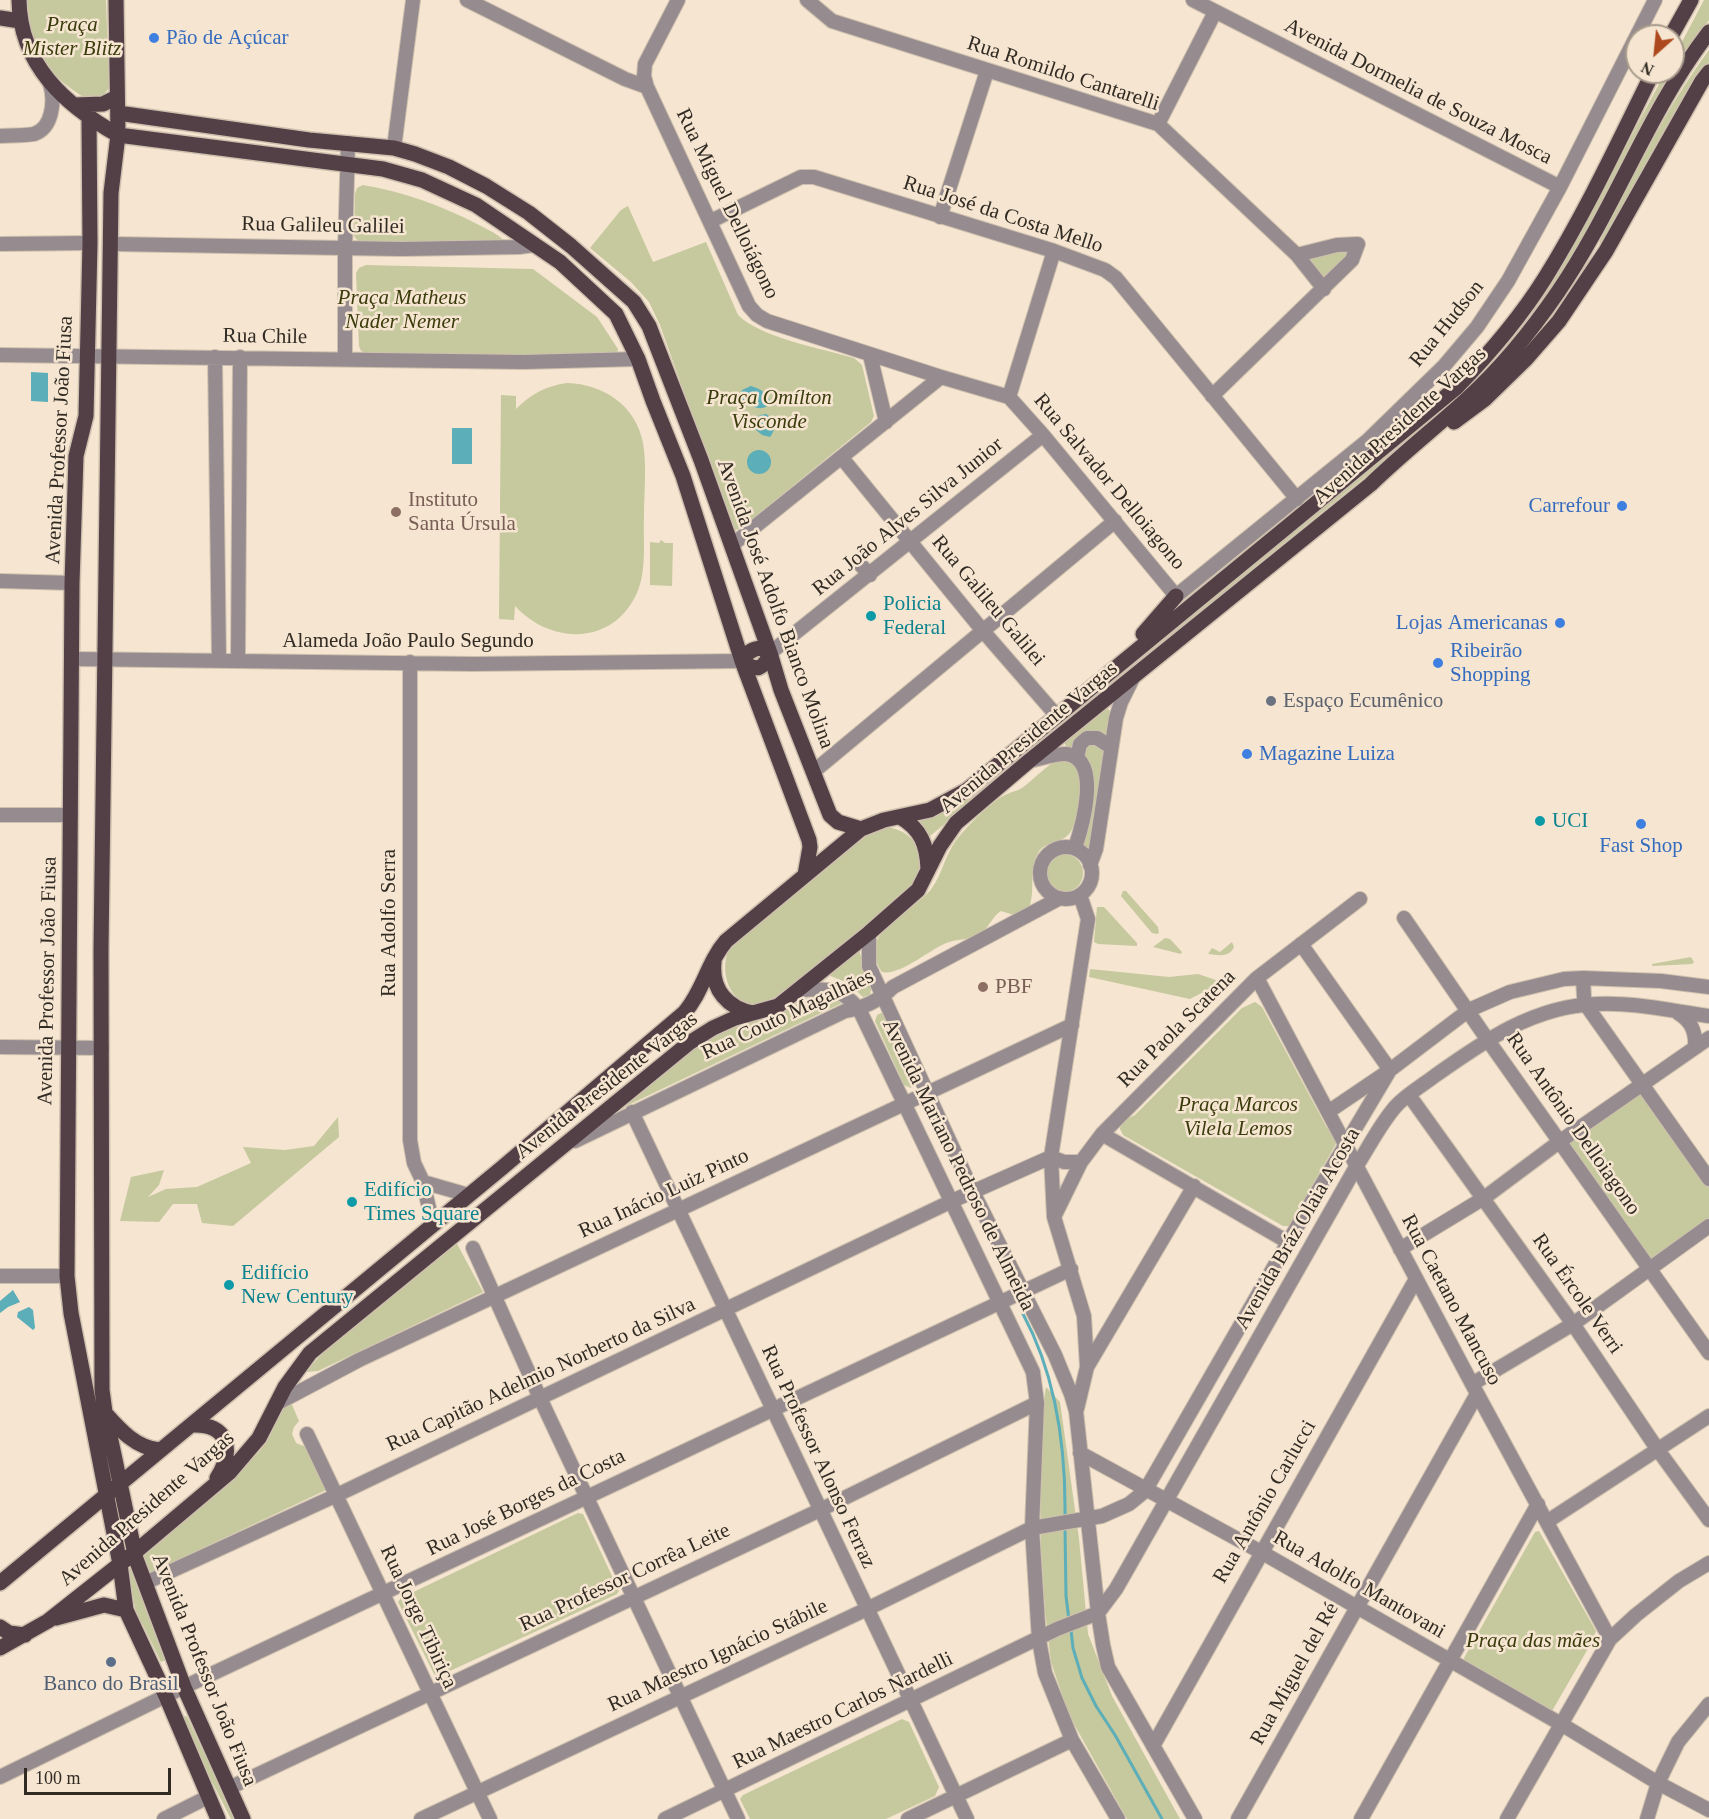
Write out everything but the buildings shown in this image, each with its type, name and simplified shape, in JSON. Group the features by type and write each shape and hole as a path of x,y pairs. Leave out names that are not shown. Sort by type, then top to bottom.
{"main road":[{"path":"20,0 20,21 38,66 50,84 89,119 118,135"},
{"name":"Avenida Professor João Fiusa","path":"116,0 118,135 111,193 102,1048 101,1347 105,1412 134,1553 184,1687 243,1819"},
{"path":"1678,24 1691,0"},
{"path":"0,18 20,21"},
{"name":"Avenida Presidente Vargas","path":"0,1648 48,1621 134,1553 234,1468 252,1448 290,1378 310,1353 689,1043 712,1028 735,1018 778,1006 800,990 913,896 940,846 956,824 1029,761 1371,484 1402,454 1467,399 1512,352 1558,292 1603,217 1675,81 1690,56 1709,32"},
{"path":"1402,454 1412,454 1485,399 1525,360 1559,321 1606,251 1696,90 1709,72"},
{"name":"Avenida Presidente Vargas","path":"0,1583 433,1225 684,1013 695,999 722,945 861,829 884,820 930,810 967,790 1456,387 1502,339 1545,279 1647,84"},
{"path":"75,105 103,104 117,97"},
{"name":"Avenida José Adolfo Bianco Molina","path":"118,113 309,140 394,148 448,167 486,186 529,213 571,246 634,302 649,326 703,467 782,690 830,815 838,822 861,829"},
{"name":"Avenida Professor João Fiusa","path":"89,119 90,243 86,416 76,456 72,583 67,1276 71,1313 120,1564 126,1610 175,1716 218,1819"},
{"name":"Avenida José Adolfo Bianco Molina","path":"118,135 383,169 422,180 476,205 560,261 616,314 638,359 683,476 742,661 809,840 805,875"},
{"path":"476,205 486,186"},
{"path":"683,476 703,467"},
{"path":"1117,666 1126,651 1176,596"},
{"path":"742,661 753,649 761,648 770,653"},
{"path":"900,817 913,826 924,839 928,872"},
{"path":"715,957 714,975 720,993 735,1007 754,1013"},
{"path":"105,1412 133,1440 142,1446 160,1450"},
{"path":"192,1425 214,1428 226,1443 226,1460 213,1486"},
{"path":"48,1621 104,1605 126,1610"},
{"path":"0,1627 9,1634 25,1635"},
{"path":"175,1716 193,1708"}],"street":[{"path":"394,148 413,0"},
{"path":"467,0 625,79 647,87"},
{"name":"Rua Miguel Delloiágono","path":"678,0 645,64 644,76 647,87 749,306 767,321 1009,397"},
{"name":"Rua Romildo Cantarelli","path":"807,0 832,21 1158,124 1297,255 1324,289"},
{"name":"Avenida Dormelia de Souza Mosca","path":"1193,0 1560,188"},
{"name":"Rua Hudson","path":"1176,596 1367,441 1444,366 1477,327 1508,281 1560,188 1655,0"},
{"path":"1158,124 1215,12"},
{"path":"940,217 987,71"},
{"path":"0,136 36,133 44,128 53,103 50,84"},
{"path":"345,359 348,143"},
{"name":"Rua José da Costa Mello","path":"711,221 801,177 814,177 1054,251 1105,270 1116,278 1297,498"},
{"path":"0,243 90,243"},
{"name":"Rua Galileu Galilei","path":"112,244 447,249 534,245"},
{"path":"1212,396 1352,260 1358,244 1337,245 1297,255"},
{"path":"1009,397 1054,251"},
{"name":"Rua Chile","path":"0,355 524,362 638,359"},
{"path":"870,355 886,422"},
{"path":"215,357 219,661"},
{"path":"238,661 240,357"},
{"path":"732,545 941,377"},
{"name":"Rua Salvador Delloiagono","path":"1009,397 1176,596"},
{"name":"Rua João Alves Silva Junior","path":"770,653 912,542 1043,435"},
{"name":"Rua Galileu Galilei","path":"842,458 983,631 1056,715"},
{"path":"813,772 1115,521"},
{"path":"857,561 870,575"},
{"path":"0,581 72,583"},
{"name":"Alameda João Paulo Segundo","path":"73,659 472,664 742,661"},
{"name":"Rua Adolfo Serra","path":"410,662 410,1140 414,1162 423,1182 433,1225"},
{"path":"1090,865 1082,852 1075,848 1066,847 1050,852 1044,858 1041,866 1041,882 1052,895 1067,899 1080,895 1090,882 1090,865 1096,849 1121,702 1134,676"},
{"path":"1077,758 1080,744 1087,738 1097,738 1112,747"},
{"path":"1029,761 1066,754 1077,758 1085,770 1088,780 1075,848"},
{"path":"0,814 70,815"},
{"path":"1080,895 1088,920 1051,1157 1054,1217 1084,1316 1087,1367"},
{"name":"Rua Couto Magalhães","path":"563,1147 845,1011 859,1009 883,997 893,987 1060,898"},
{"name":"Rua Paola Scatena","path":"1054,1217 1080,1162 1102,1134 1257,978 1360,899"},
{"name":"Rua Antônio Delloiagono","path":"1404,918 1709,1353"},
{"name":"Avenida Mariano Pedroso de Almeida","path":"869,933 869,966 973,1192 1055,1354 1076,1412"},
{"path":"1301,944 1390,1070 1328,1112"},
{"name":"Rua Caetano Mancuso","path":"1257,978 1344,1146 1610,1639"},
{"path":"1583,978 1586,1005 1709,1179"},
{"name":"Avenida Bráz Olaia Acosta","path":"1032,1528 1117,1511 1145,1491 1390,1070 1468,1010 1510,992 1583,978 1661,981 1709,987"},
{"name":"Avenida Mariano Pedroso de Almeida","path":"800,990 820,989 842,993 848,996 859,1009 1033,1372 1037,1403 1032,1528 1039,1640 1045,1673 1072,1740 1118,1819"},
{"name":"Avenida Bráz Olaia Acosta","path":"1039,1640 1057,1629 1098,1613 1116,1589 1356,1167 1396,1105 1487,1039 1549,1011 1586,1005 1627,1005 1708,1018"},
{"path":"1673,1011 1690,1022 1695,1034 1695,1047"},
{"name":"Rua Inácio Luiz Pinto","path":"276,1404 359,1360 1072,1024"},
{"path":"1400,1249 1484,1198 1559,1142 1709,1038"},
{"path":"0,1047 102,1048"},
{"name":"Rua Ércole Verri","path":"1409,1095 1573,1324 1658,1450 1709,1520"},
{"name":"Rua Professor Alonso Ferraz","path":"632,1112 967,1819"},
{"path":"1102,1134 1288,1242"},
{"path":"1051,1157 1064,1162 1080,1162"},
{"name":"Rua Capitão Adelmio Norberto da Silva","path":"145,1583 337,1495 952,1201 1051,1157"},
{"path":"423,1182 468,1195"},
{"path":"1194,1186 1087,1367 1076,1412 1098,1613 1108,1667 1195,1819"},
{"name":"Rua Miguel del Ré","path":"1238,1819 1356,1608 1474,1389 1573,1324 1709,1226"},
{"path":"472,1248 586,1497 738,1819"},
{"name":"Rua José Borges da Costa","path":"0,1777 184,1687 772,1408 1071,1269"},
{"path":"0,1276 67,1276"},
{"name":"Rua Antônio Carlucci","path":"1153,1746 1416,1279"},
{"path":"1226,1351 1229,1362 1241,1368"},
{"name":"Rua Professor Corrêa Leite","path":"230,1788 820,1510 1037,1403"},
{"path":"1548,1521 1709,1416"},
{"name":"Rua Jorge Tibiriça","path":"307,1434 490,1819"},
{"name":"Rua Adolfo Mantovani","path":"1080,1453 1145,1491 1261,1552 1449,1662 1561,1724 1658,1783 1709,1810"},
{"path":"1361,1819 1538,1504"},
{"name":"Rua Maestro Ignácio Stábile","path":"421,1819 867,1609 1032,1528"},
{"path":"1507,1819 1610,1639 1679,1581 1709,1563"},
{"name":"Rua Maestro Carlos Nardelli","path":"665,1819 1039,1640"},
{"path":"1647,1819 1658,1783 1678,1742 1709,1704"},
{"path":"908,1819 1072,1740"},
{"path":"164,1819 208,1797"}],"green space":[{"name":"Praça Mister Blitz","path":"26,0 106,0 109,88 101,98 87,99 50,70 31,32"},
{"path":"1704,0 1709,0 1709,20 1685,53 1685,36"},
{"path":"1709,50 1709,62 1701,72 1602,246 1599,247 1600,241 1664,119"},
{"path":"1659,84 1666,84 1573,257 1548,297 1511,344 1456,403 930,836 920,822 923,818 1516,330 1559,269 1578,237"},
{"path":"363,185 437,206 490,231 506,243 504,246 359,242 354,236 355,194 357,188"},
{"name":"Praça Omílton Visconde","path":"628,206 653,262 706,242 738,315 748,323 776,336 854,358 862,365 874,416 871,422 740,529 735,530 732,527 660,325 649,302 631,282 590,248 621,210"},
{"path":"1355,247 1325,286 1300,255"},
{"name":"Praça Matheus Nader Nemer","path":"366,265 533,269 597,317 618,349 617,355 611,357 366,353 361,351 359,346 356,273 359,268"},
{"path":"567,383 593,387 605,392 625,408 639,430 645,461 643,565 637,593 626,610 613,623 597,631 581,634 563,633 546,628 530,619 515,606 514,620 499,619 501,395 516,396 516,409 539,392"},
{"path":"661,540 665,543 673,543 672,586 650,585 650,542 659,543"},
{"path":"1107,708 1110,711 1107,733 1078,738 1073,741 1074,746 1071,749 1066,748 1065,743"},
{"path":"1091,741 1104,749 1105,753 1090,850 1085,848 1083,843 1083,745"},
{"path":"1062,758 1076,767 1082,776 1080,806 1069,834 1061,840 1044,846 1038,853 1033,867 1029,908 1014,915 1001,911 979,935 949,942 905,967 882,972 876,957 876,945 881,934 932,888 959,837 993,803 1022,788"},
{"path":"884,827 899,830 916,844 921,866 915,885 784,996 770,1002 750,1004 734,994 728,985 725,964 732,944 866,833"},
{"path":"1064,854 1077,860 1083,873 1077,886 1064,892 1051,886 1045,873 1051,860"},
{"path":"1123,891 1126,891 1158,927 1159,933 1152,933 1121,896"},
{"path":"1097,907 1104,907 1137,943 1137,946 1094,942"},
{"path":"1165,938 1170,939 1182,952 1181,954 1153,947"},
{"path":"1232,942 1234,947 1229,953 1208,954 1212,948 1220,952"},
{"path":"859,950 871,989 870,995 863,997 848,983 828,975"},
{"path":"1691,957 1694,962 1692,964 1652,966 1652,964"},
{"path":"1090,969 1169,977 1198,974 1216,980 1211,988 1190,999 1089,977"},
{"path":"812,995 829,995 844,1002 622,1108 704,1040 725,1028 784,1011"},
{"name":"Praça Marcos Vilela Lemos","path":"1255,1002 1262,1007 1327,1128 1335,1134 1337,1142 1289,1226 1283,1226 1123,1135 1120,1129 1121,1122 1135,1115 1242,1008"},
{"path":"885,1014 917,1082 911,1088 904,1085 875,1021 877,1015"},
{"path":"1642,1084 1709,1179 1709,1226 1649,1269 1559,1142"},
{"path":"338,1117 339,1137 233,1226 202,1223 197,1204 173,1204 159,1222 120,1221 131,1177 164,1170 159,1185 148,1197 166,1189 197,1187 251,1163 243,1147 285,1150 314,1146"},
{"path":"456,1242 483,1292 318,1371 306,1372 329,1346"},
{"path":"1046,1387 1060,1402 1079,1539 1088,1634 1112,1696 1180,1819 1127,1819 1069,1715 1051,1662 1041,1550 1039,1431"},
{"path":"290,1400 299,1421 292,1434 296,1443 306,1447 326,1490 152,1572 141,1570 141,1561 146,1552 215,1494 260,1451 271,1434 279,1413"},
{"path":"578,1513 583,1514 619,1591 617,1594 439,1676 434,1674 398,1602 401,1598"},
{"name":"Praça das mães","path":"1539,1531 1596,1631 1552,1711 1546,1712 1465,1665 1464,1658 1535,1532"},
{"path":"131,1561 137,1583 168,1659 161,1662 143,1625 137,1618 127,1565"},
{"path":"183,1715 187,1717 203,1751 209,1756 239,1819 231,1819 180,1719"},
{"path":"902,1719 909,1722 939,1787 935,1796 886,1819 750,1819 740,1799 743,1795"}],"water":[{"path":"31,372 48,373 48,402 31,401"},
{"path":"751,386 763,392 771,403 759,408 740,398 742,390"},
{"path":"766,414 774,424 770,437 762,435 755,429 755,420 760,415"},
{"path":"452,428 472,428 472,464 452,464"},
{"path":"759,450 767,454 771,462 767,470 759,474 751,470 747,462 751,454"},
{"path":"13,1290 20,1302 0,1313 0,1301"},
{"path":"29,1307 33,1310 35,1328 33,1330 17,1317 18,1312"}],"waterway":[{"path":"1023,1314 1044,1363 1057,1413 1064,1465 1065,1518"},
{"path":"1065,1528 1066,1596 1069,1620"},
{"path":"1071,1630 1073,1648 1082,1678 1162,1819"}],"place":[{"name":"Pão de Açúcar","path":"154,38"},
{"name":"Carrefour","path":"1622,506"},
{"name":"Instituto Santa Úrsula","path":"396,512"},
{"name":"Policia Federal","path":"871,616"},
{"name":"Lojas Americanas","path":"1560,623"},
{"name":"Ribeirão Shopping","path":"1438,663"},
{"name":"Espaço Ecumênico","path":"1271,701"},
{"name":"Magazine Luiza","path":"1247,754"},
{"name":"UCI","path":"1540,821"},
{"name":"Fast Shop","path":"1641,824"},
{"name":"PBF","path":"983,987"},
{"name":"Edifício Times Square","path":"352,1202"},
{"name":"Edifício New Century","path":"229,1285"},
{"name":"Banco do Brasil","path":"111,1662"}]}
